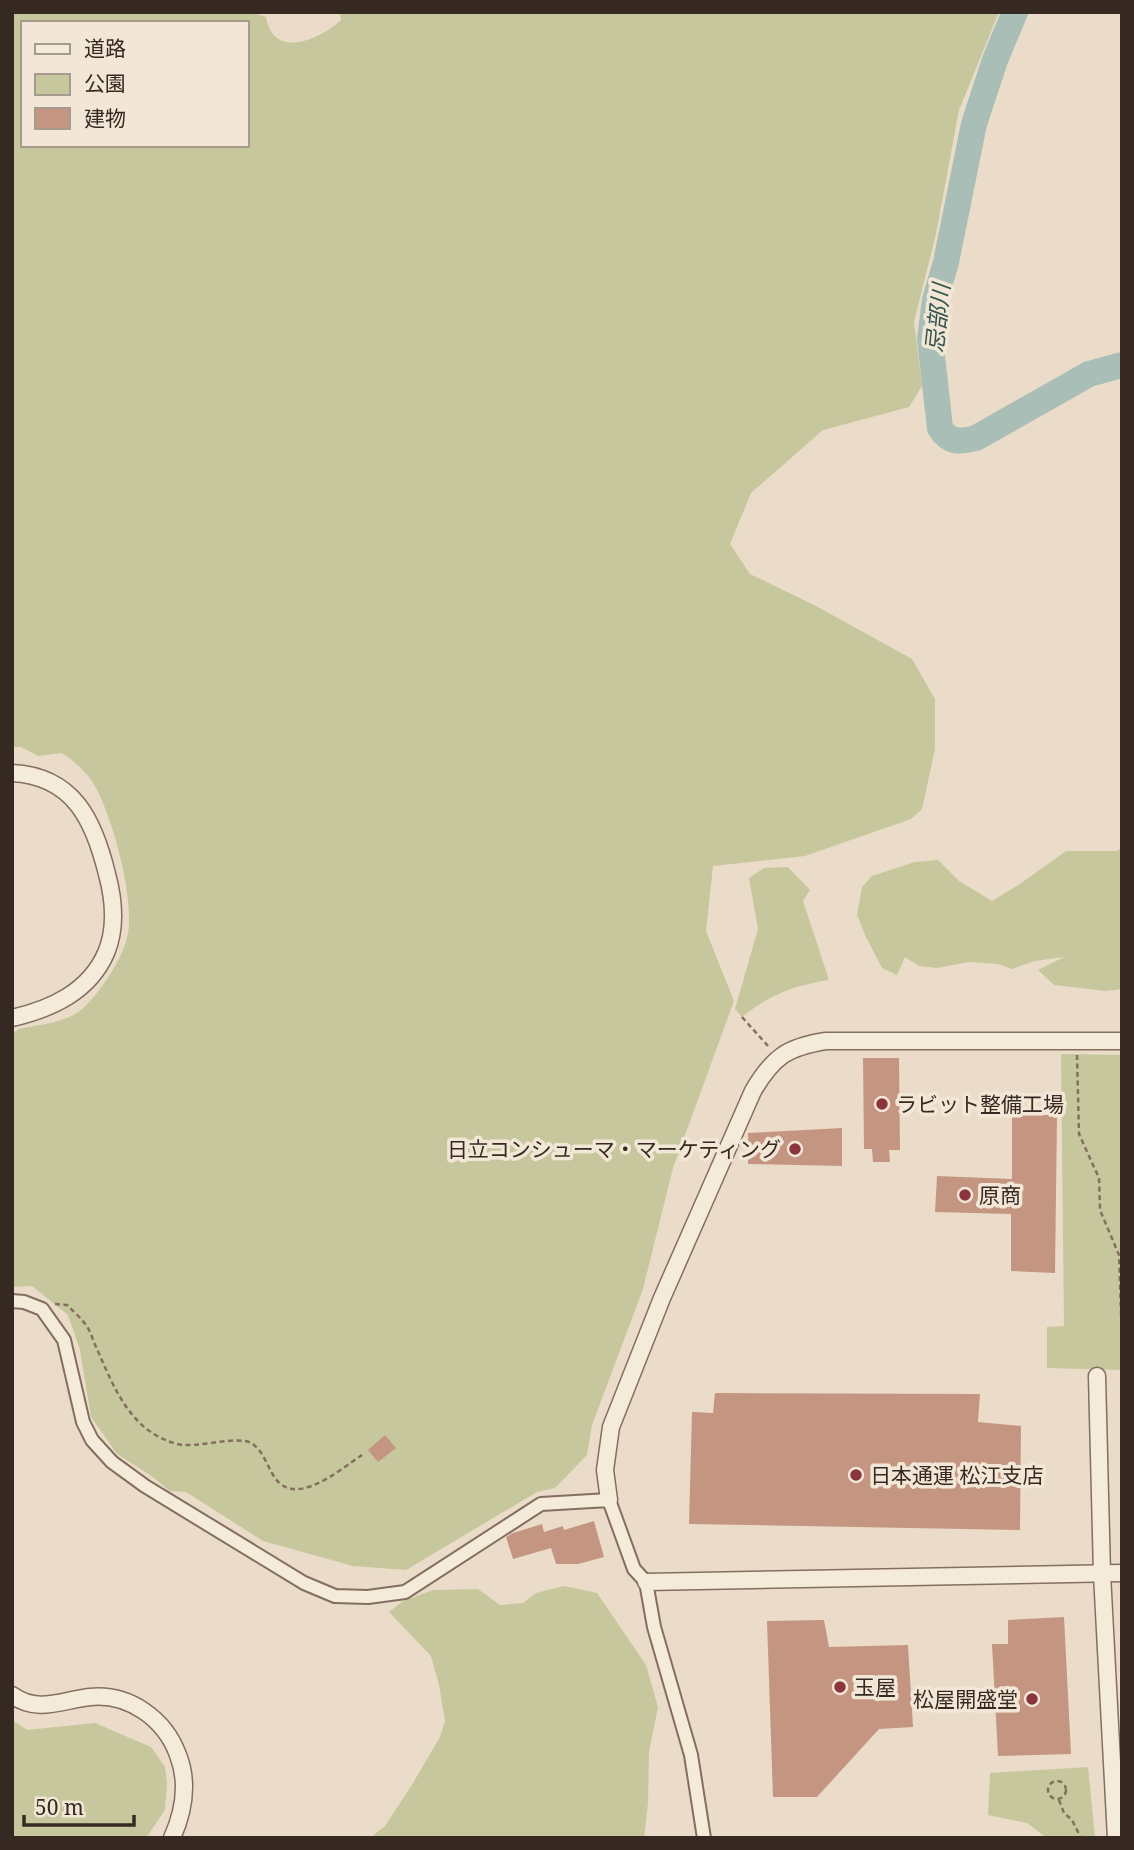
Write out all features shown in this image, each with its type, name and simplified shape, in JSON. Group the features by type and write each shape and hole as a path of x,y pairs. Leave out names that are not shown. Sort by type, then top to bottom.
{"street":[{"path":"12,773 26,774 51,783 72,798 87,816 97,835 109,878 114,920 106,954 85,982 61,1002 12,1018"},
{"path":"704,1838 691,1755 654,1627 646,1582 634,1569 609,1500 605,1470 611,1427 662,1298 753,1091 766,1069 781,1055 803,1044 826,1041 1122,1041"},
{"path":"12,1301 24,1302 42,1309 64,1340 83,1422 92,1440 112,1462 145,1486 293,1576 335,1596 368,1597 405,1592 541,1504 609,1500"},
{"path":"1097,1376 1101,1574 1116,1838"},
{"path":"646,1582 1122,1573"},
{"path":"12,1695 30,1704 42,1706 102,1697 132,1704 153,1717 171,1740 182,1765 185,1789 182,1816 172,1838"}],"path":[{"path":"742,1017 771,1050"},
{"path":"1077,1048 1079,1134 1098,1178 1100,1210 1119,1255 1122,1341"},
{"path":"42,1309 55,1304 67,1305 86,1325 119,1399 137,1421 166,1439 178,1444 248,1441 259,1448 276,1481 285,1489 298,1490 315,1485 362,1455"},
{"path":"1055,1781 1062,1782 1066,1787 1066,1793 1059,1800 1053,1799 1047,1793 1050,1784 1055,1781"},
{"path":"1059,1800 1064,1813 1072,1820 1081,1838"}],"green space":[{"path":"12,12 255,13 266,17 270,30 278,38 287,42 298,42 332,27 341,20 340,12 999,12 959,110 936,234 914,322 922,386 909,407 823,430 751,493 730,544 750,574 816,606 912,659 935,699 935,749 922,809 911,819 805,856 713,866 706,931 734,1001 673,1168 643,1289 592,1425 587,1455 555,1488 537,1492 406,1570 353,1566 263,1541 186,1492 170,1491 117,1454 91,1417 80,1350 68,1315 32,1286 12,1287 12,1033 71,1016 84,1007 99,990 120,957 127,938 129,905 111,823 95,786 78,765 62,753 38,756 21,747 12,747"},
{"path":"1122,848 1122,989 1106,991 1054,985 1038,970 1064,957 1035,961 1012,969 998,964 969,962 937,968 919,966 905,957 897,975 882,968 857,915 862,887 872,876 915,862 938,860 959,881 992,901 1066,851 1117,851"},
{"path":"788,867 810,890 803,901 829,980 783,992 742,1017 735,1009 758,929 749,878 764,868"},
{"path":"1061,1054 1122,1055 1122,1370 1047,1368 1047,1327 1064,1326"},
{"path":"564,1586 597,1593 646,1665 658,1707 649,1752 644,1838 370,1838 385,1826 413,1783 440,1737 445,1721 431,1656 389,1612 403,1601 433,1590 478,1589 500,1605 523,1603 536,1593"},
{"path":"12,1720 27,1730 95,1723 151,1747 165,1767 167,1784 165,1810 146,1838 12,1838"},
{"path":"1088,1767 1095,1838 1047,1838 1027,1823 988,1815 990,1773"}],"building":[{"name":"ラビット整備工場","path":"863,1058 899,1058 900,1150 889,1150 890,1162 873,1162 872,1149 864,1149"},
{"path":"1012,1115 1057,1115 1055,1273 1011,1271 1011,1214 935,1212 937,1176 1012,1179"},
{"name":"日立コンシューマ・マーケティング","path":"842,1128 842,1166 748,1164 748,1133"},
{"name":"日本通運 松江支店","path":"715,1393 980,1394 978,1422 1021,1426 1020,1530 689,1524 692,1412 713,1413"},
{"path":"385,1435 396,1448 378,1462 368,1450"},
{"path":"594,1521 604,1557 578,1564 556,1564 551,1548 513,1559 506,1537 513,1533 542,1524 544,1532 563,1526 564,1530"},
{"name":"松屋開盛堂","path":"1064,1617 1071,1754 998,1756 992,1644 1008,1644 1008,1620"},
{"name":"玉屋","path":"824,1620 829,1647 908,1645 913,1727 879,1729 817,1797 773,1797 767,1621"}],"waterway":[{"name":"忌部川","path":"1015,12 995,60 974,124 946,262 935,300 930,339 940,428 951,439 976,438 1089,374 1122,365"}],"place":[{"name":"ラビット整備工場","path":"882,1104"},
{"name":"日立コンシューマ・マーケティング","path":"795,1149"},
{"name":"原商","path":"965,1195"},
{"name":"日本通運 松江支店","path":"856,1475"},
{"name":"玉屋","path":"840,1687"},
{"name":"松屋開盛堂","path":"1032,1699"}]}
